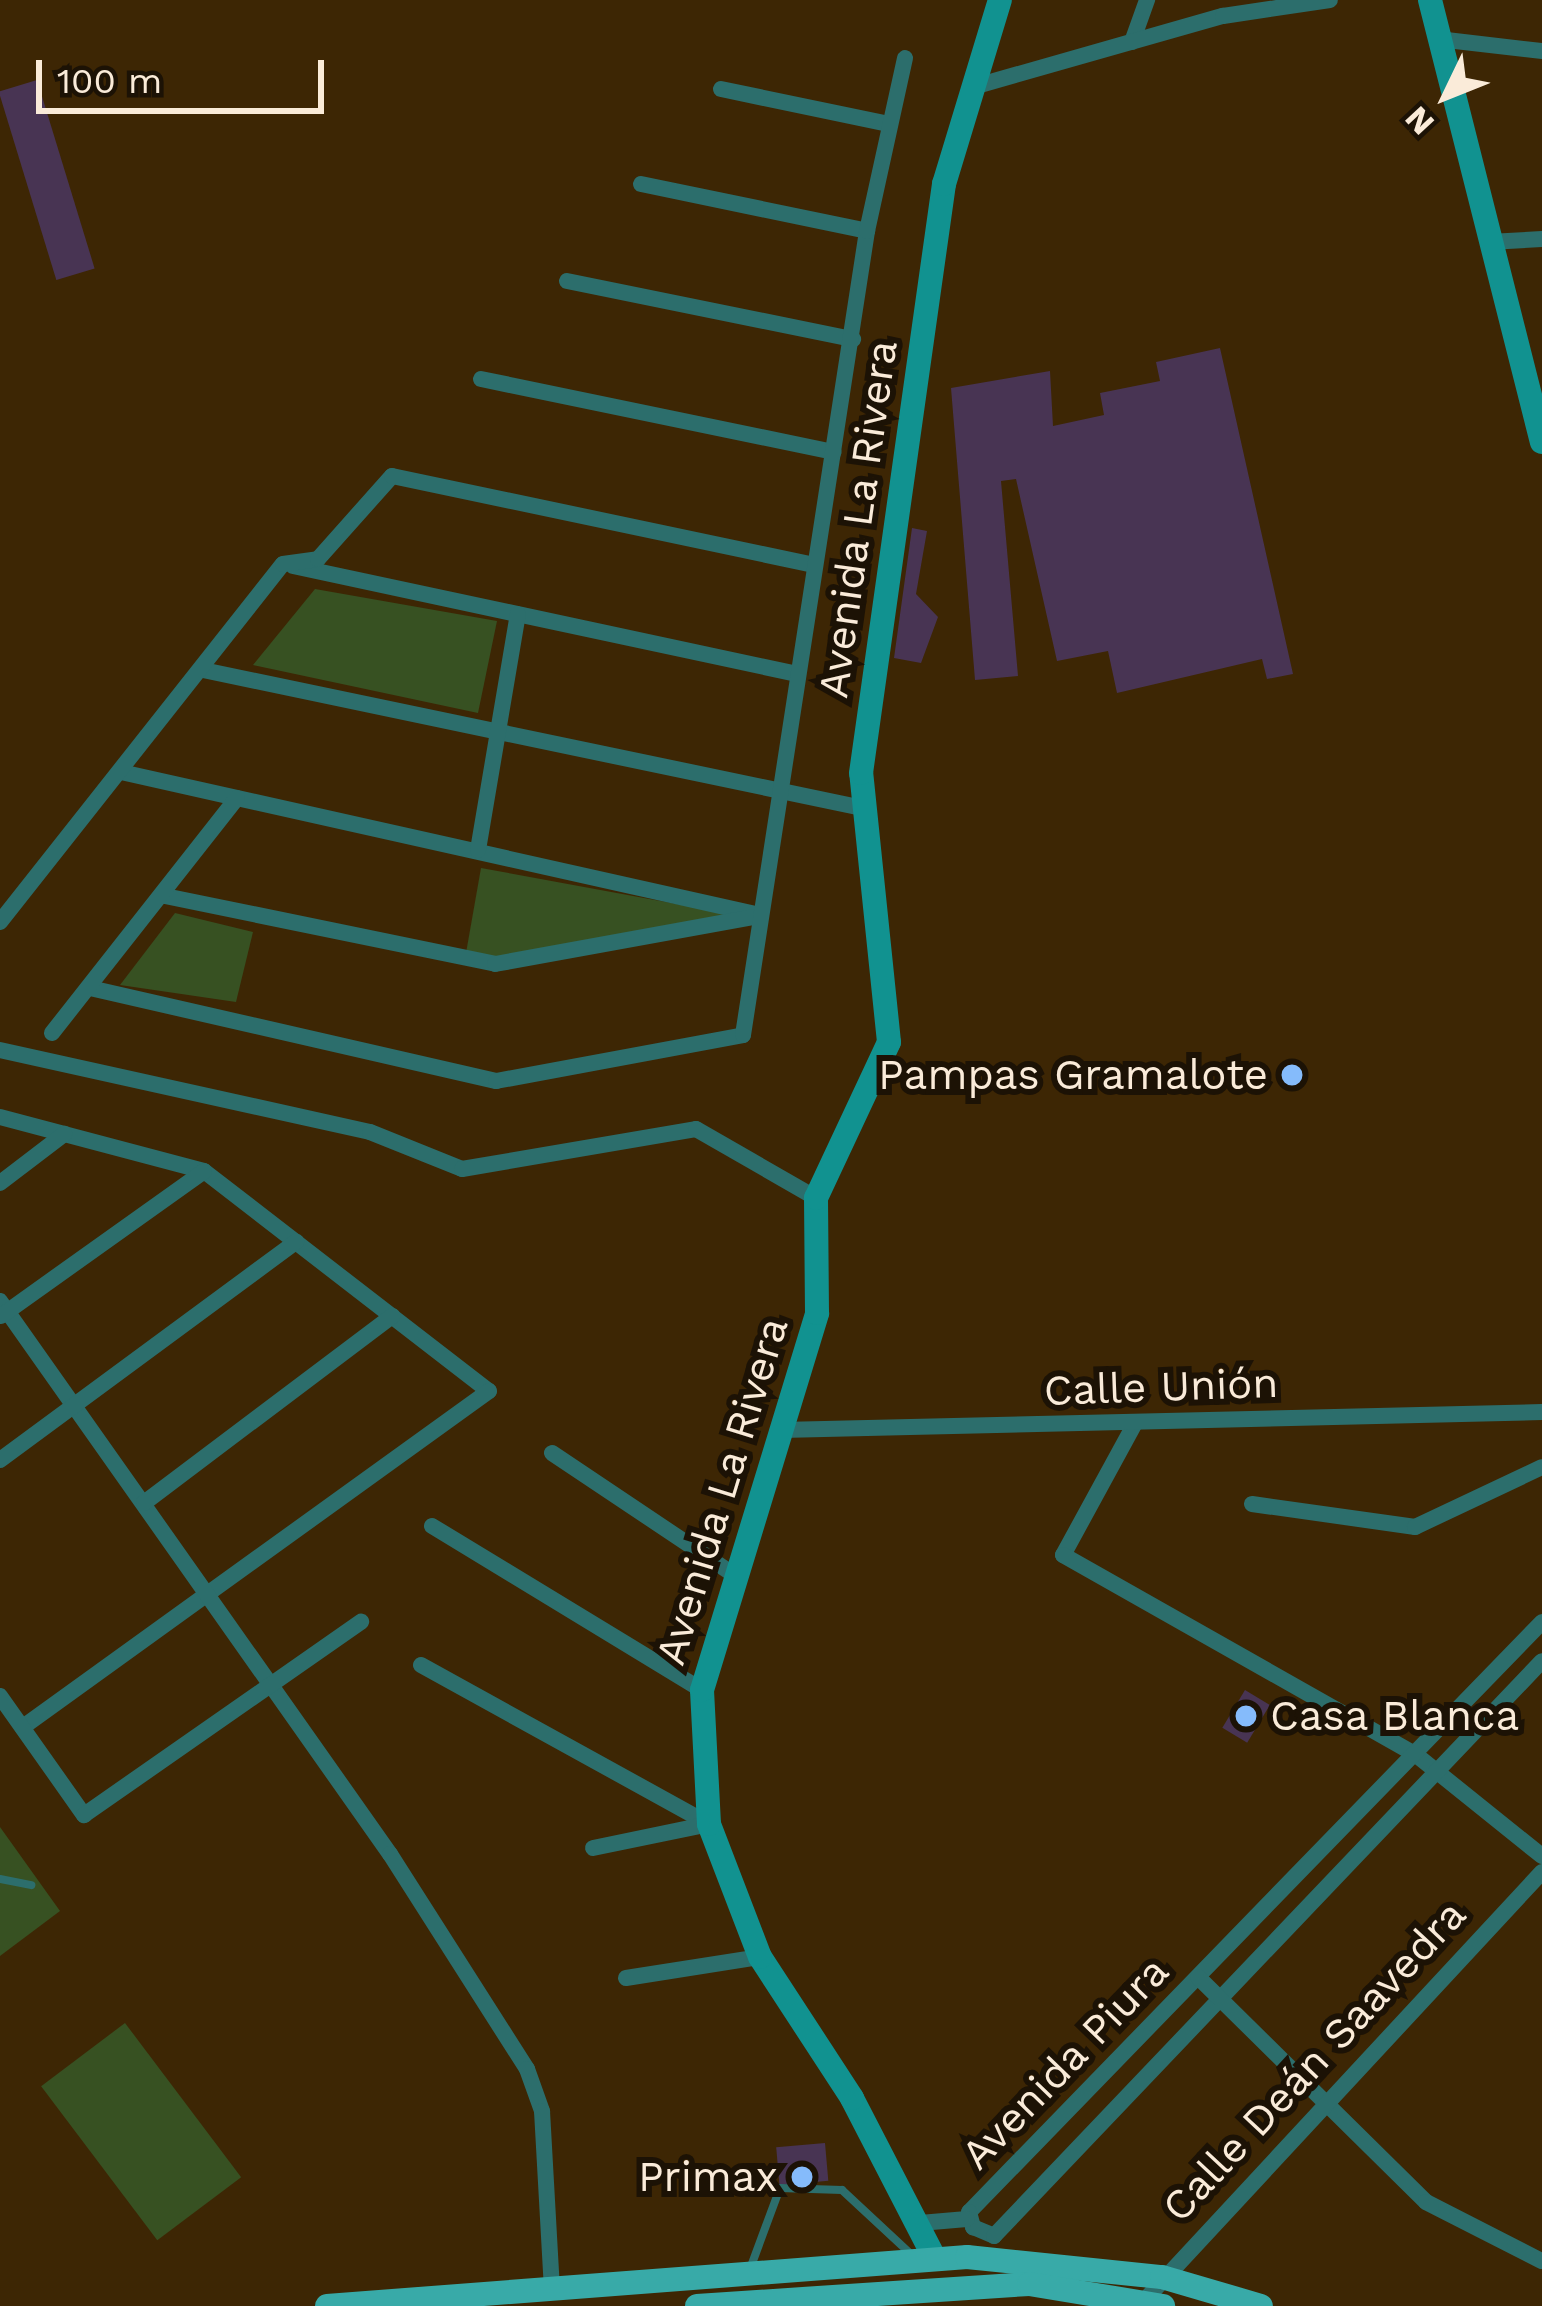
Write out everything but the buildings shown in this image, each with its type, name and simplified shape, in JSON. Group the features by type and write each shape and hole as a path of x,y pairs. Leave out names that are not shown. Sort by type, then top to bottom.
{"main road":[{"path":"327,2306 926,2260 1162,2277 1261,2306"},
{"path":"697,2306 1029,2284 1152,2304"}],"street":[{"name":"Avenida La Rivera","path":"926,2260 920,2223 760,1957 709,1824 702,1690 731,1574 817,1313 816,1198 890,1042 861,773 944,184 1000,0"},
{"path":"1132,42 1147,0"},
{"path":"974,87 1132,42 1330,0"},
{"path":"1430,0 1540,425"},
{"path":"1438,39 1542,51"},
{"path":"90,988 496,1082 743,1035 867,230 905,58"},
{"path":"721,89 889,124"},
{"path":"641,184 867,230"},
{"path":"1490,242 1542,239"},
{"path":"567,281 853,339"},
{"path":"482,379 834,452"},
{"path":"0,922 283,564 317,559 392,476 815,565"},
{"path":"283,564 797,674"},
{"path":"478,850 518,614"},
{"path":"203,670 867,809"},
{"path":"121,772 760,915"},
{"path":"52,1033 165,896 237,798"},
{"path":"165,896 495,964 760,915"},
{"path":"0,1050 370,1132 462,1169 696,1129 816,1198"},
{"path":"0,1117 204,1171 489,1391 23,1727"},
{"path":"0,1183 64,1134"},
{"path":"204,1171 2,1309 273,1684 527,2069 542,2111 552,2290"},
{"path":"0,1460 296,1242"},
{"path":"144,1503 392,1316"},
{"name":"Calle Unión","path":"781,1430 1542,1412"},
{"path":"1135,1425 1063,1556 1415,1754 1542,1856"},
{"path":"553,1453 731,1574"},
{"path":"1252,1504 1415,1527 1542,1467"},
{"path":"433,1526 702,1690"},
{"path":"0,1696 84,1815 361,1622"},
{"name":"Avenida Piura","path":"1542,1622 968,2219 994,2236 1542,1661"},
{"path":"421,1665 709,1824"},
{"path":"593,1847 709,1824"},
{"name":"Calle Deán Saavedra","path":"1152,2304 1162,2277 1321,2101 1542,1872"},
{"path":"626,1978 760,1957"},
{"path":"1198,1978 1426,2202 1542,2261"},
{"path":"920,2223 968,2219"}],"lane":[{"path":"0,1880 31,1886"},
{"path":"748,2275 767,2200 814,2185 855,2198 926,2260"}],"green space":[{"path":"315,589 497,621 478,713 253,665"},
{"path":"481,868 731,914 492,960 466,953"},
{"path":"175,913 253,932 236,1002 120,985"},
{"path":"0,1827 60,1911 0,1956"},
{"path":"125,2023 241,2177 157,2240 41,2086"}],"place":[{"name":"Pampas Gramalote","path":"1292,1075"},
{"name":"Casa Blanca","path":"1246,1716"},
{"name":"Primax","path":"802,2177"}]}
